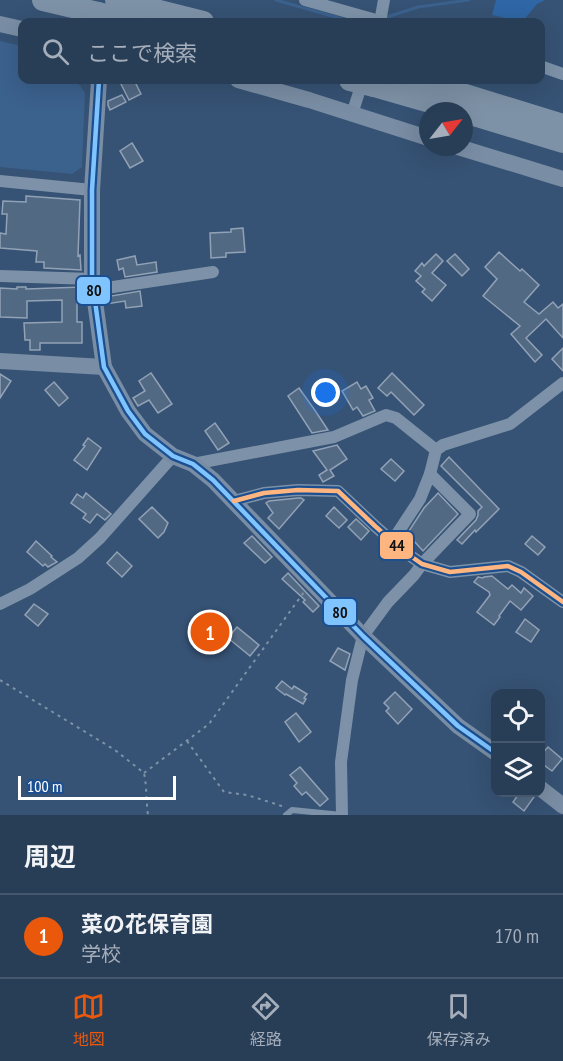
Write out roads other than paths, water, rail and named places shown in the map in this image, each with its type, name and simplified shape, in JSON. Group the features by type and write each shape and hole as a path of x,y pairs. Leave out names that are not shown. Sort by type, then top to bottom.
{"highway":[{"path":"43,0 174,18"},
{"path":"110,9 127,18"},
{"path":"372,84 433,102"},
{"path":"430,84 563,125"},
{"path":"473,114 563,142"}],"street":[{"path":"305,0 367,18"},
{"path":"382,18 384,0"},
{"path":"0,24 18,28"},
{"path":"545,68 563,74"},
{"path":"99,84 92,190 92,285 104,367 128,411 145,434 173,456 193,464 213,480 363,636 458,726 491,750"},
{"path":"251,84 419,135"},
{"path":"352,114 368,84"},
{"path":"473,152 563,179"},
{"path":"0,181 92,190"},
{"path":"0,276 92,285 213,272"},
{"path":"0,361 104,367"},
{"path":"393,540 420,499 436,450 443,445 510,424 563,384"},
{"path":"193,464 334,436 386,415 396,418 436,450"},
{"path":"0,604 30,590 78,558 100,538 173,456"},
{"path":"342,815 341,762 352,680 363,636 388,602 470,514 430,474"},
{"path":"234,501 264,493 297,490 338,491 402,550 422,564 450,572 508,566 563,602"},
{"path":"545,792 563,806"}],"lane":[{"path":"286,815 292,810 342,815"}],"waterway":[{"path":"276,0 339,18"},
{"path":"384,18 418,7 469,0"}],"place":[{"name":"菜の花保育園","path":"210,632"}]}
